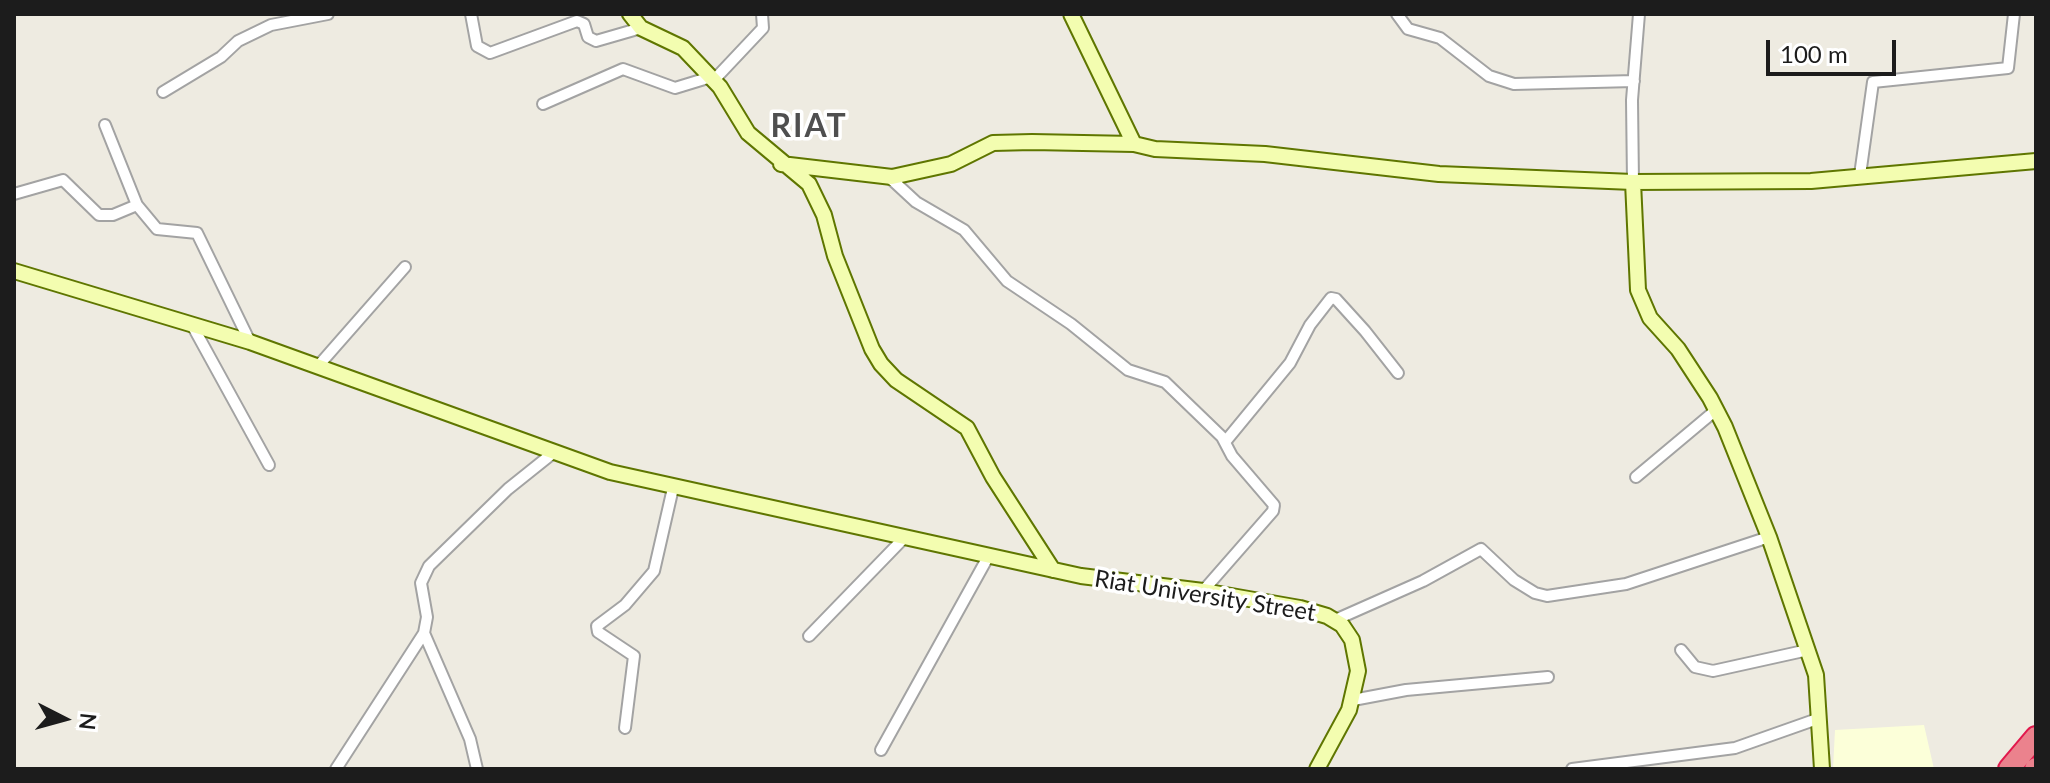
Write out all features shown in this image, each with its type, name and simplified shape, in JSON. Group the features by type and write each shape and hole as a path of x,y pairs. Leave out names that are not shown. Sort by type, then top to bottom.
{"highway":[{"path":"2009,769 2036,737"}],"street":[{"path":"163,92 221,57 238,41 271,25 328,14"},
{"path":"471,14 477,46 490,53 577,21 584,24 588,37 596,41 641,28"},
{"path":"630,14 641,28 677,42 712,78 748,133 812,188 824,215 835,256 881,364 896,380 967,428 993,477 1053,570"},
{"path":"543,104 623,69 675,88 712,78 763,28 762,14"},
{"path":"1071,14 1134,144"},
{"path":"1397,14 1408,29 1440,38 1489,76 1514,84 1634,81"},
{"path":"1639,14 1634,81 1633,182 1636,277 1642,304 1660,332 1687,362 1716,410 1769,537 1816,675 1822,769"},
{"path":"1860,175 1873,82 2008,68 2014,14"},
{"path":"105,125 137,205 157,229 197,233 250,342"},
{"path":"781,164 889,177 951,164 993,143 1134,144 1169,150 1307,158 1439,174 1633,182 1811,181 2036,161"},
{"path":"889,177 916,202 964,230 1007,281 1071,324 1128,370 1165,382 1225,442 1274,508 1203,591"},
{"path":"14,194 63,180 99,215 120,213 137,205"},
{"path":"319,365 405,267"},
{"name":"Riat University Street","path":"14,271 250,342 553,453 673,488 1053,570 1300,608 1335,620 1352,640 1357,655 1353,700 1317,769"},
{"path":"1225,442 1290,363 1310,325 1331,298 1336,299 1365,331 1398,373"},
{"path":"191,323 269,465"},
{"path":"1636,477 1716,410"},
{"path":"336,769 424,633 427,617 421,583 429,566 508,489 553,453"},
{"path":"625,728 634,656 598,632 597,626 625,605 654,571 673,488"},
{"path":"1335,620 1423,581 1481,549 1514,580 1535,593 1547,596 1626,584 1769,537"},
{"path":"809,636 903,539"},
{"path":"881,750 988,557"},
{"path":"424,633 470,739 477,769"},
{"path":"1681,650 1695,667 1713,671 1808,650"},
{"path":"1353,700 1406,690 1548,677"},
{"path":"1572,769 1735,748 1820,718"}],"shaded area":[{"path":"1924,725 1934,769 1833,769 1835,730"}],"district":[{"name":"RIAT","path":"809,127"}]}
